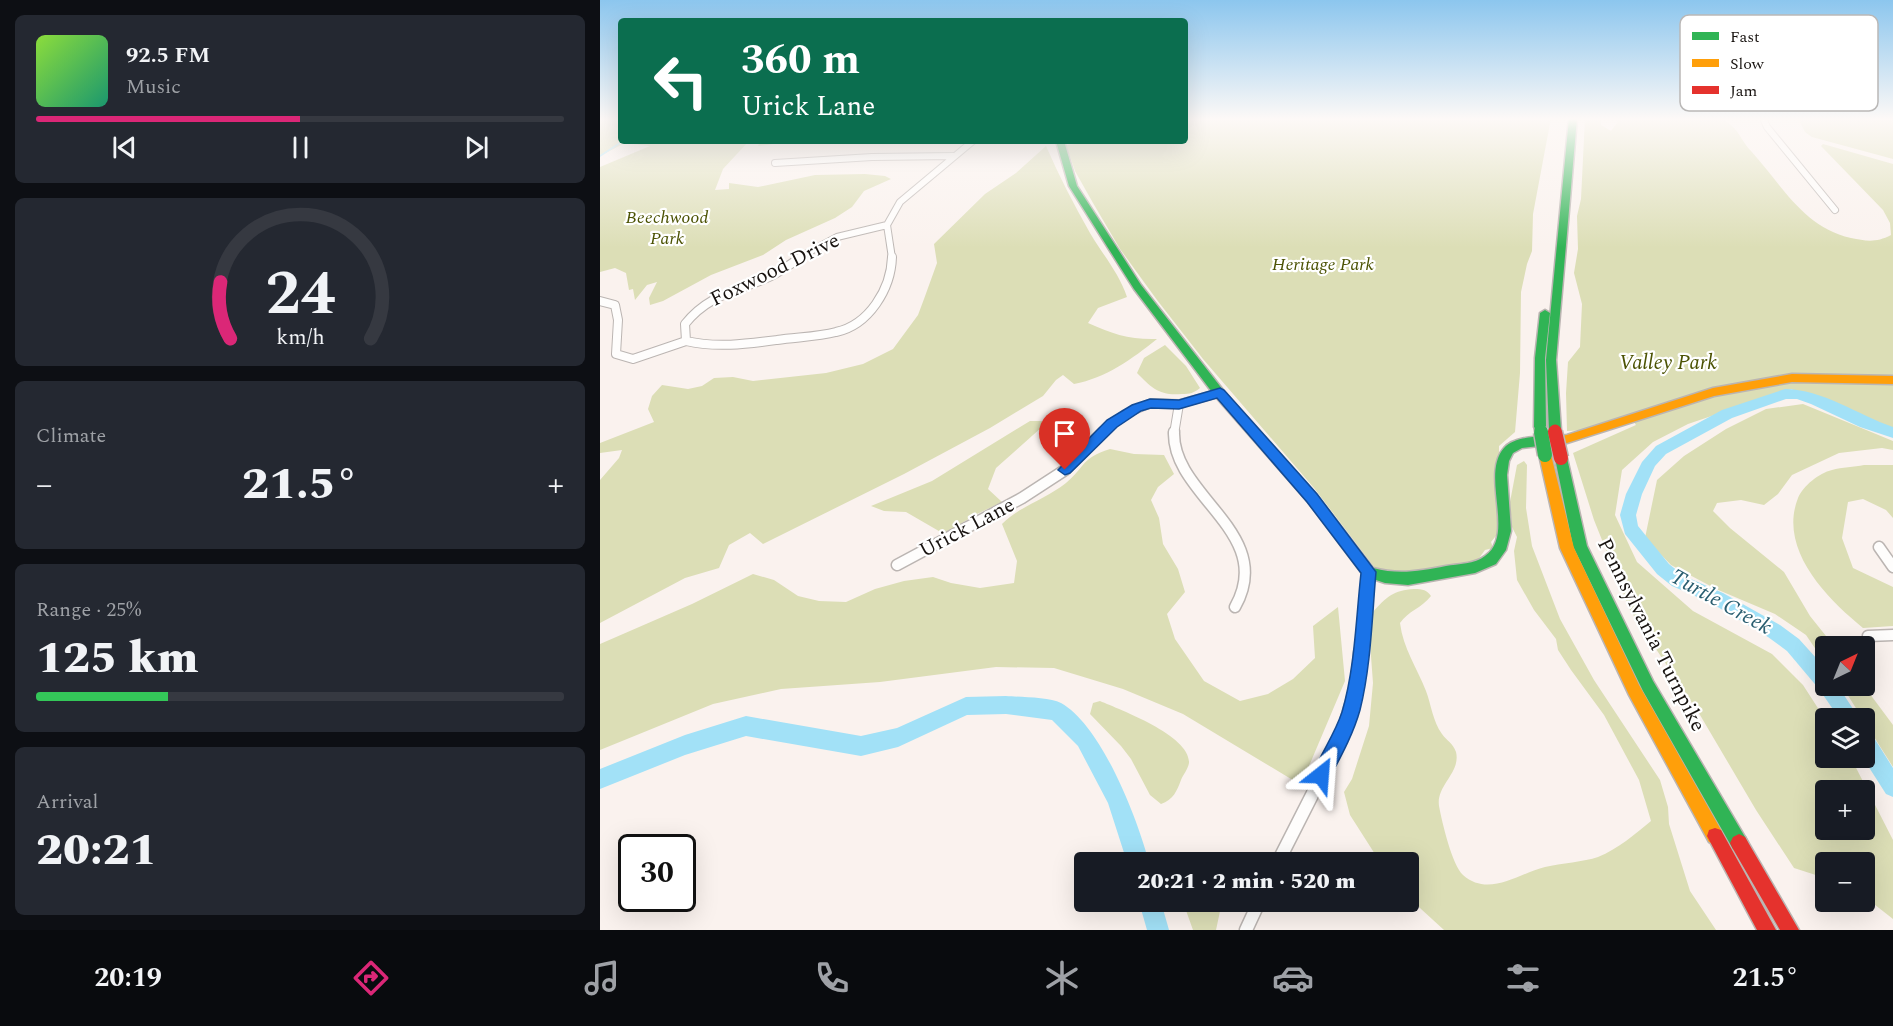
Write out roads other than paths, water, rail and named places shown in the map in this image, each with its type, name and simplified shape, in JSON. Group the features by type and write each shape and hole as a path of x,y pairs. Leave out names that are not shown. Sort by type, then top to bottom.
{"main road":[{"path":"1066,161 1073,186 1137,287 1220,393 1312,498 1369,572 1384,577 1408,579 1475,567 1491,560 1499,550 1505,531 1501,475 1503,461 1509,450 1520,444 1567,439 1713,392 1792,378 1893,380"},
{"name":"Pennsylvania Turnpike","path":"1560,161 1540,358 1540,427 1567,548 1635,690 1767,930"},
{"name":"Pennsylvania Turnpike","path":"1569,161 1551,360 1555,430 1580,546 1648,686 1790,930"}],"street":[{"path":"775,163 801,161"},
{"path":"600,301 615,305 618,320 615,354 633,358 686,341 706,346 752,344 838,332 858,322 880,300 891,274 892,258 886,225 900,202 948,161"},
{"path":"1795,161 1835,210"},
{"name":"Foxwood Drive","path":"686,341 685,324 697,309 714,299 771,276 818,246 837,237 886,225"},
{"name":"Urick Lane","path":"897,565 1039,487 1065,470 1106,429 1125,414 1150,403 1179,404 1220,393"},
{"path":"1179,404 1173,449 1180,463 1236,542 1245,565 1244,592 1235,607"},
{"path":"1879,547 1893,567"},
{"path":"1283,852 1342,736 1351,710 1357,684 1369,572"},
{"path":"1868,636 1893,635"},
{"path":"1246,930 1254,912"}],"waterway":[{"name":"Turtle Creek","path":"1815,670 1793,645 1774,631 1717,598 1678,581 1663,569 1631,529 1628,515 1634,494 1649,462 1661,450 1727,414 1785,394 1798,394 1816,400 1865,423 1893,433"},
{"name":"Turtle Creek","path":"1834,696 1843,708"},
{"name":"Turtle Creek","path":"600,779 685,745 746,726 861,746 898,737 966,706 1006,705 1056,711 1085,739 1117,799 1135,852"},
{"name":"Turtle Creek","path":"1875,758 1893,787"},
{"name":"Turtle Creek","path":"1153,912 1158,930"}],"park label":[{"name":"Beechwood Park","path":"667,227"},
{"name":"Heritage Park","path":"1323,264"},
{"name":"Valley Park","path":"1668,363"}]}
